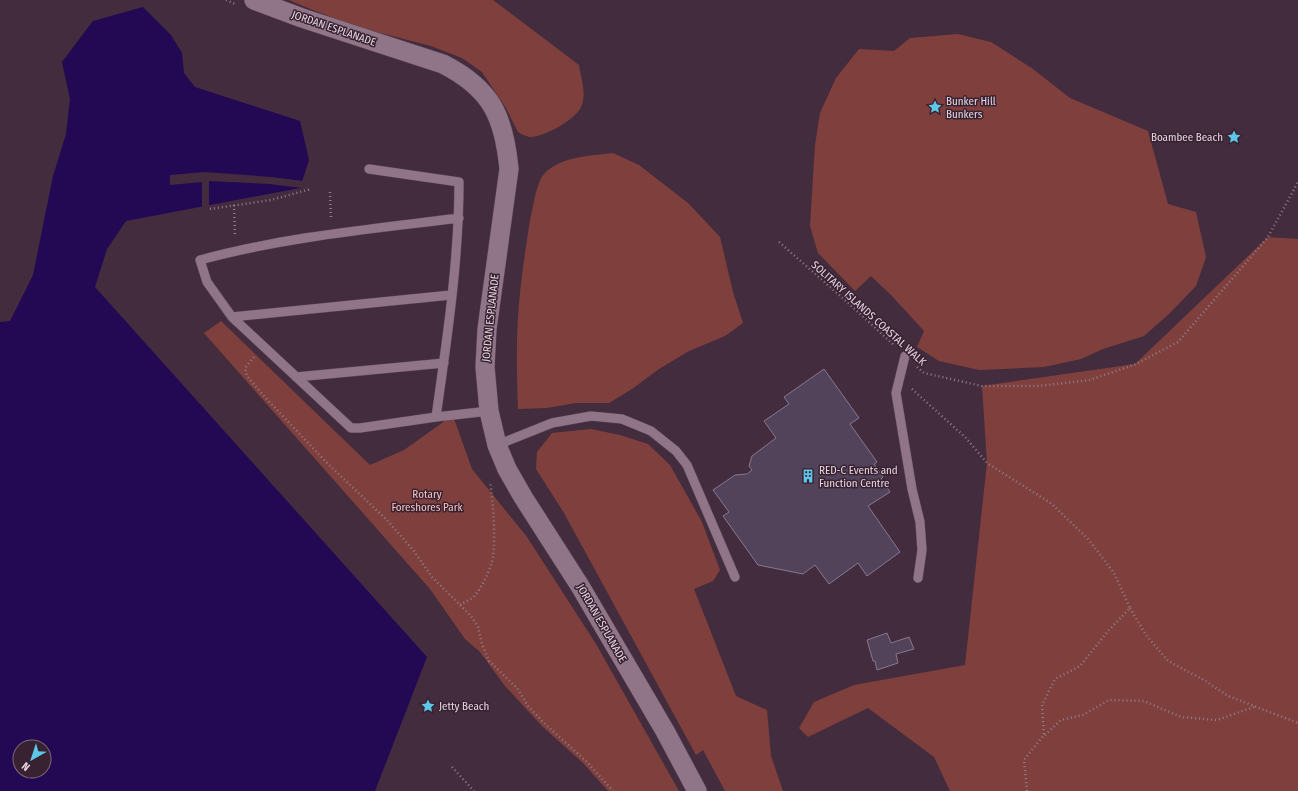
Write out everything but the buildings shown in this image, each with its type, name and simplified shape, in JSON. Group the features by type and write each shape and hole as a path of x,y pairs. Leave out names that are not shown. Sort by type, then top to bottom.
{"street":[{"name":"JORDAN ESPLANADE","path":"247,3 309,21 443,64 468,79 478,88 493,109 503,132 506,144 508,169 487,329 485,367 489,411 497,445 507,469 580,586 665,731 698,791"}],"lane":[{"path":"369,169 459,182 459,218 444,363 436,417"},
{"path":"459,218 330,234 236,250 200,260 208,282 232,317 351,428 489,411"},
{"path":"232,317 451,295"},
{"path":"905,356 896,394 912,488 920,522 922,550 918,578"},
{"path":"296,377 444,363"},
{"path":"497,445 552,422 591,416 622,419 651,431 676,451 687,465 735,577"}],"path":[{"path":"226,0 247,3"},
{"name":"SOLITARY ISLANDS COASTAL WALK","path":"779,242 924,373 982,386 1039,386 1090,380 1136,364 1178,342 1268,237 1298,182"},
{"path":"210,210 272,200 310,189"},
{"path":"330,192 331,217"},
{"path":"234,205 235,228"},
{"path":"263,346 245,368 247,376 328,464 386,519 414,551 432,577 471,616 478,627 482,644 489,661 517,688 528,706 546,725 585,760 612,791"},
{"path":"900,378 966,438 987,463 1052,504 1088,539 1114,572 1130,608 1146,635 1168,661 1204,680 1228,696 1298,723"},
{"path":"460,605 475,595 492,564 494,544 490,478"},
{"path":"1044,735 1042,705 1055,679 1080,666 1109,630 1130,608"},
{"path":"1027,791 1024,760 1044,735 1061,720 1083,715 1110,700 1144,701 1181,717 1217,720 1254,707"},
{"path":"452,767 474,791"}],"green space":[{"path":"289,0 493,0 579,65 584,91 583,102 578,112 566,122 542,135 528,137 518,132 506,108 482,72 462,58 431,46 354,26"},
{"path":"958,34 991,42 1033,69 1070,98 1148,131 1168,204 1196,212 1206,257 1196,286 1170,313 1144,336 1103,349 1081,359 1044,367 979,370 939,361 917,347 924,331 891,295 871,276 855,291 818,253 810,226 815,145 820,113 836,78 859,49 894,51 910,38"},
{"path":"613,153 639,165 688,203 720,237 733,292 743,323 725,336 689,351 659,369 632,389 609,403 576,403 547,408 518,409 517,329 519,305 530,220 539,183 544,174 551,168 567,160"},
{"path":"1268,237 1298,239 1298,791 950,791 934,757 868,708 808,737 799,728 814,702 854,685 965,665 987,463 982,386 1135,364"},
{"name":"Rotary Foreshores Park","path":"221,321 370,465 404,450 442,423 452,413 472,469 527,537 596,644 679,791 608,791 583,763 543,727 505,686 480,652 465,639 430,589 204,333"},
{"path":"591,429 620,435 648,444 670,465 702,522 720,570 713,581 694,589 736,696 767,710 771,756 783,791 725,791 703,750 696,755 564,513 536,469 537,452 552,433"}],"shaded area":[{"path":"143,7 171,35 182,53 184,73 195,87 300,121 309,160 300,188 126,221 107,249 95,287 427,657 375,791 0,791 0,322 10,321 33,275 53,176 66,134 70,99 62,62 93,21"}],"pier":[{"path":"205,172 304,181 302,188 269,184 209,181 209,207 202,208 202,182 170,185 170,175"}],"place":[{"name":"Bunker Hill Bunkers","path":"935,107"},
{"name":"Boambee Beach","path":"1234,137"},
{"name":"RED-C Events and Function Centre","path":"808,476"},
{"name":"Jetty Beach","path":"428,706"}]}
